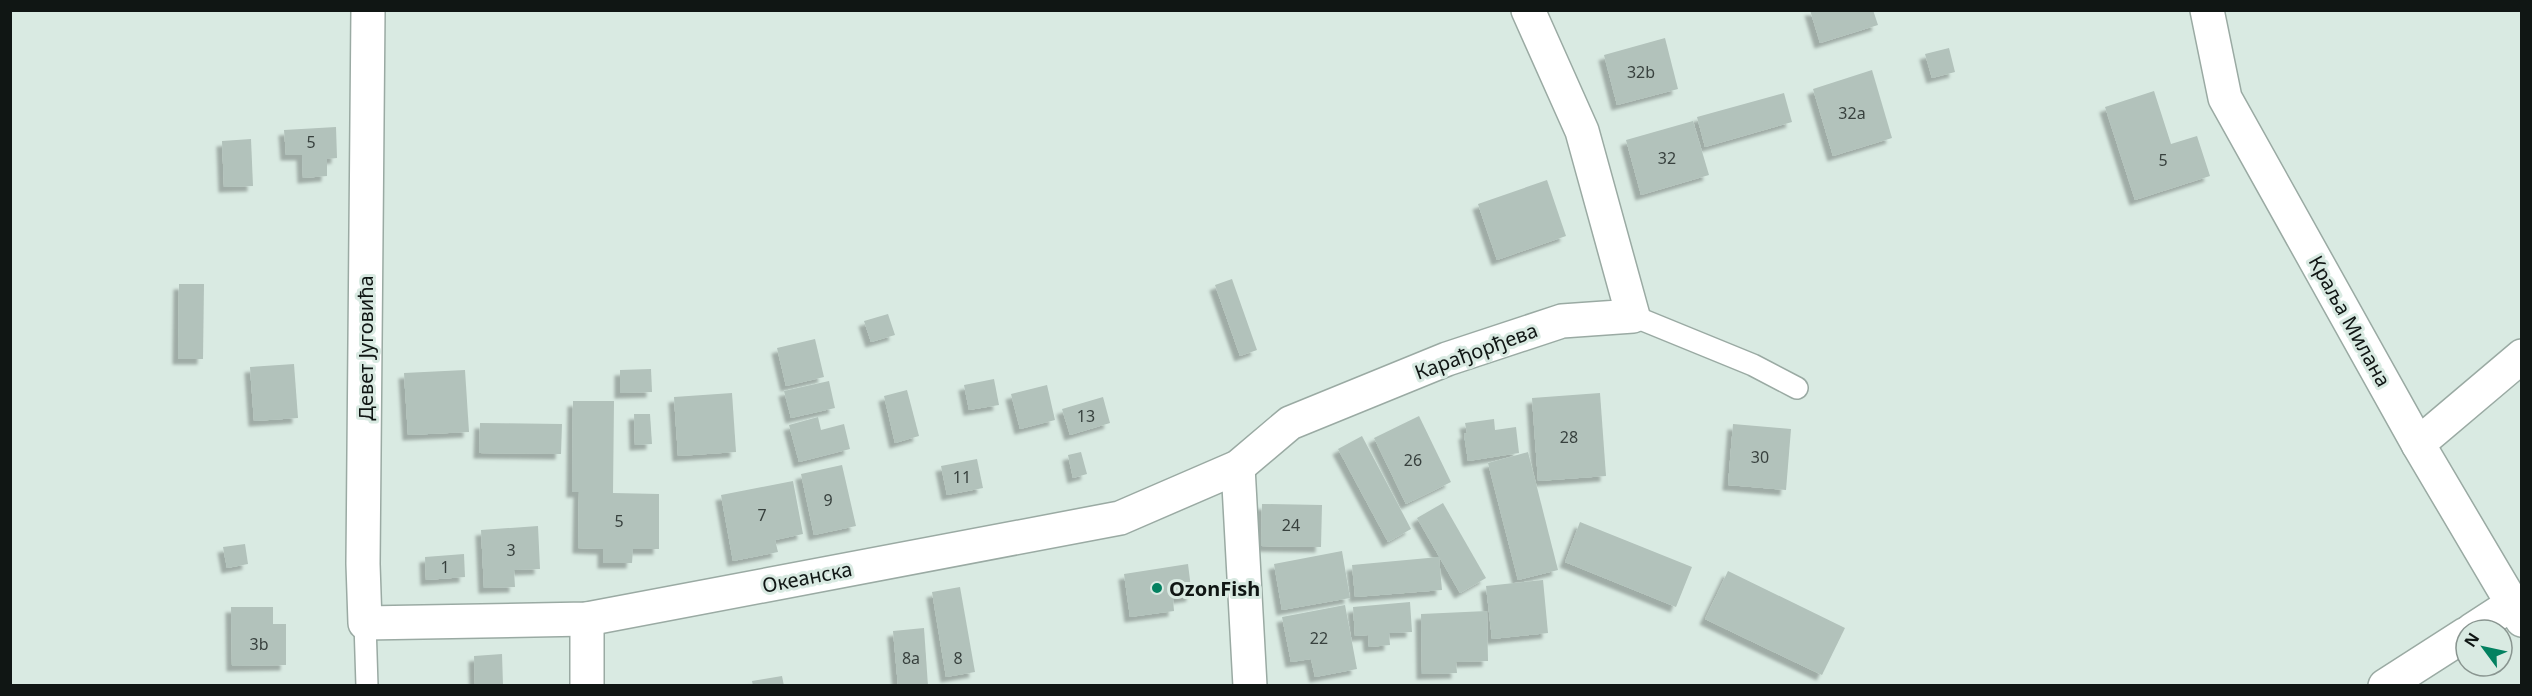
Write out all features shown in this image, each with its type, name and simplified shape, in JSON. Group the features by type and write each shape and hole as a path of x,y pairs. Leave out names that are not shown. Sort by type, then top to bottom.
{"street":[{"name":"Девет Југовића","path":"365,623 363,564 368,10"},
{"path":"1528,10 1582,131 1633,316"},
{"name":"Краља Милана","path":"2207,10 2225,98 2418,444 2517,612"},
{"name":"Карађорђева","path":"1238,467 1290,423 1447,359 1562,321 1633,316"},
{"path":"2418,444 2522,356"},
{"name":"Океанска","path":"365,623 587,619 1120,518 1238,467"},
{"path":"1238,467 1250,686"},
{"path":"2502,618 2517,612"},
{"path":"587,619 587,686"},
{"path":"2385,686 2454,642"}],"lane":[{"path":"1633,316 1753,365 1797,388"},
{"name":"Девет Југовића","path":"365,623 367,686"}],"building":[{"path":"1810,10 1873,10 1878,25 1820,43"},
{"path":"1665,38 1678,89 1617,105 1604,55"},
{"path":"1949,48 1955,72 1932,78 1925,54"},
{"path":"1872,70 1892,138 1833,156 1813,89"},
{"path":"2154,91 2171,144 2197,136 2210,176 2135,200 2105,107"},
{"path":"1784,93 1792,122 1705,147 1697,117"},
{"path":"1693,121 1709,175 1641,195 1626,140"},
{"path":"336,127 337,158 327,159 327,176 303,178 302,155 286,155 284,130"},
{"path":"251,139 253,186 224,187 222,141"},
{"path":"1547,180 1566,236 1497,260 1478,204"},
{"path":"1232,279 1257,350 1240,356 1215,285"},
{"path":"179,284 204,284 203,359 178,359"},
{"path":"888,314 895,335 871,342 864,321"},
{"path":"815,339 824,377 786,386 777,348"},
{"path":"294,364 298,418 254,421 250,367"},
{"path":"651,369 652,392 620,393 620,370"},
{"path":"465,370 469,432 408,435 404,373"},
{"path":"994,379 999,405 969,410 964,385"},
{"path":"829,381 835,408 791,418 784,391"},
{"path":"1047,385 1055,420 1020,429 1011,394"},
{"path":"907,390 919,436 895,443 884,396"},
{"path":"732,393 736,452 678,456 674,397"},
{"path":"1600,393 1606,476 1538,481 1532,398"},
{"path":"1103,397 1110,423 1070,435 1062,409"},
{"path":"573,401 614,401 613,493 659,494 659,549 633,549 632,563 603,563 603,549 578,548 579,492 572,492"},
{"path":"634,414 650,414 652,444 635,445"},
{"path":"1419,416 1451,482 1406,504 1374,438"},
{"path":"818,417 821,430 844,424 850,449 799,462 789,425"},
{"path":"1494,419 1495,430 1516,427 1519,453 1468,461 1464,434 1467,433 1465,423"},
{"path":"480,423 562,424 561,454 479,453"},
{"path":"1733,424 1791,429 1786,490 1728,485"},
{"path":"1362,436 1411,529 1388,542 1338,449"},
{"path":"1081,452 1087,474 1073,478 1068,455"},
{"path":"1528,452 1558,570 1518,580 1488,463"},
{"path":"977,459 983,488 947,495 941,466"},
{"path":"842,465 856,526 814,535 801,474"},
{"path":"793,481 803,534 775,540 778,552 733,561 721,495"},
{"path":"1443,503 1486,578 1460,593 1417,518"},
{"path":"1262,504 1322,505 1321,547 1261,546"},
{"path":"1580,522 1692,567 1676,607 1565,562"},
{"path":"538,526 540,569 514,570 515,587 484,588 481,530"},
{"path":"245,544 248,564 227,568 223,547"},
{"path":"1342,551 1350,598 1282,610 1274,564"},
{"path":"464,554 465,577 426,580 425,557"},
{"path":"1439,557 1442,590 1355,597 1352,565"},
{"path":"1188,564 1192,596 1173,599 1174,611 1130,617 1124,574"},
{"path":"1728,571 1845,628 1822,675 1705,619"},
{"path":"1543,580 1548,633 1492,639 1486,586"},
{"path":"960,587 975,672 946,677 932,592"},
{"path":"1410,602 1412,632 1389,633 1390,645 1369,647 1368,635 1355,636 1353,607"},
{"path":"1345,605 1357,669 1315,677 1311,659 1291,662 1282,617"},
{"path":"231,607 273,607 273,624 286,624 286,665 232,666"},
{"path":"1487,611 1488,661 1456,662 1457,673 1422,674 1421,614"},
{"path":"924,628 928,686 898,686 893,631"},
{"path":"502,654 503,686 475,686 474,656"},
{"path":"782,676 784,686 753,686 752,681"}],"place":[{"name":"OzonFish","path":"1157,588"}]}
